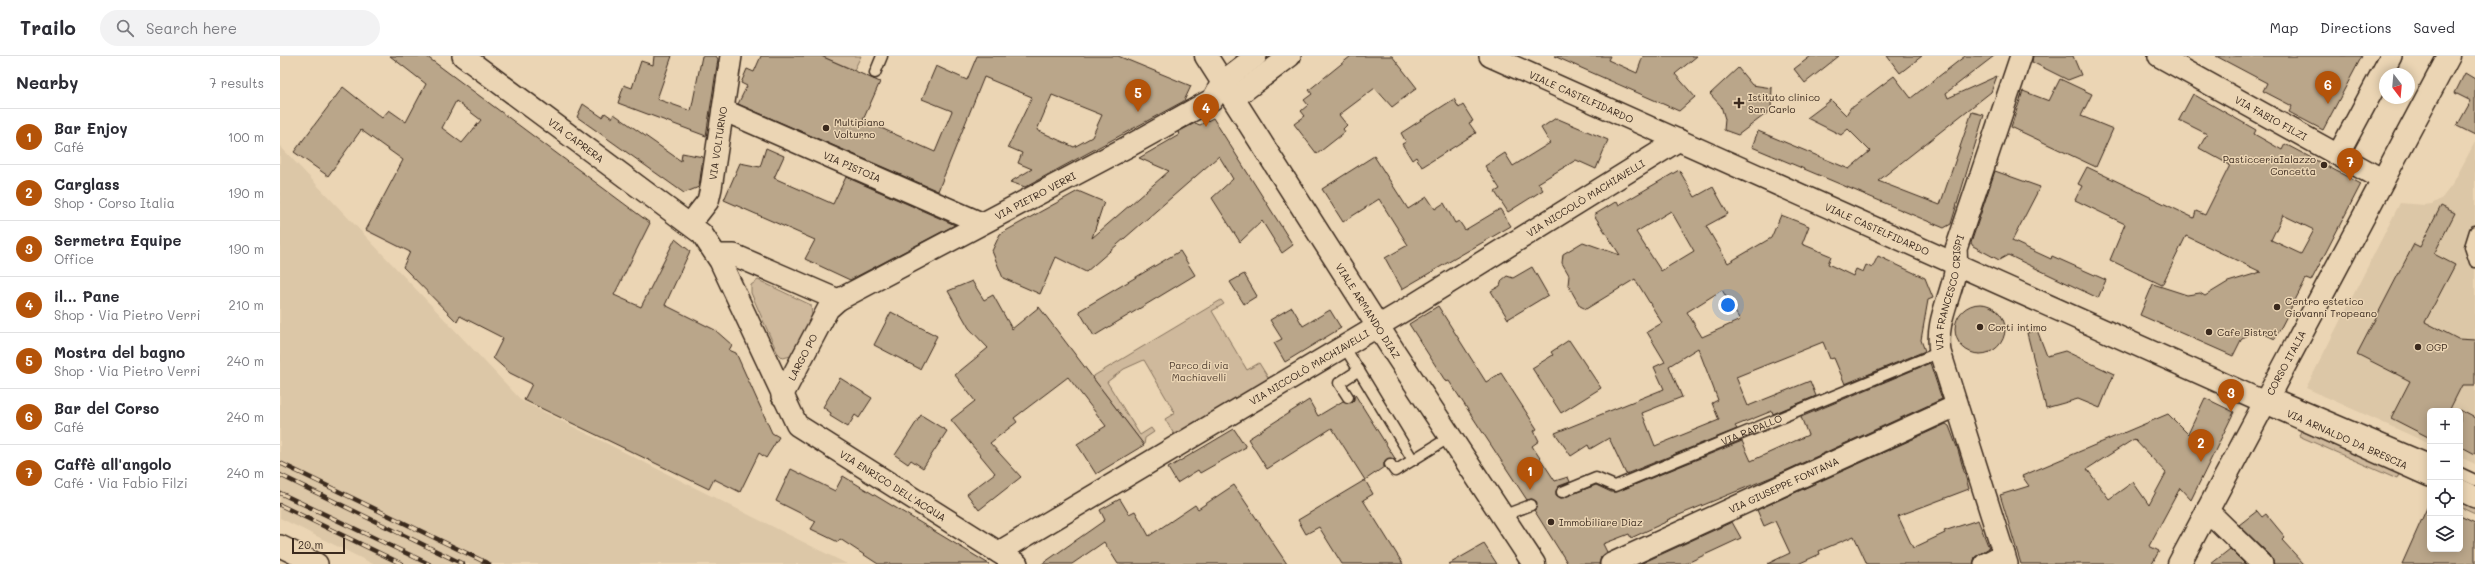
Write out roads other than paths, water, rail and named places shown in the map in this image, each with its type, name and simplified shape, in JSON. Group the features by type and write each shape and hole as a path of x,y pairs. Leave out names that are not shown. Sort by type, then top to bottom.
{"main road":[{"name":"VIALE ARMANDO DIAZ","path":"1206,56 1378,326 1534,564"},
{"name":"CORSO ITALIA","path":"2179,564 2449,56"}],"street":[{"name":"VIA VOLTURNO","path":"690,224 703,208 709,195 731,56"},
{"path":"1228,90 1256,56"},
{"path":"1228,90 1290,56"},
{"name":"VIALE CASTELFIDARDO","path":"1490,56 1958,266 2267,397"},
{"name":"VIA FRANCESCO CRISPI","path":"1985,564 2006,559 1940,352 1939,326 1958,266 1956,249 2021,56"},
{"name":"VIA FABIO FILZI","path":"2159,56 2383,180"},
{"path":"2338,155 2392,56"},
{"name":"VIA CAPRERA","path":"465,57 690,224"},
{"name":"VIA PIETRO VERRI","path":"838,300 981,223 1130,146 1228,90"},
{"name":"VIA PISTOIA","path":"723,110 981,223"},
{"name":"VIA NICCOLÒ MACHIAVELLI","path":"998,552 1378,326 1678,140"},
{"name":"LARGO PO","path":"690,224 702,234 717,254 782,396"},
{"path":"717,254 734,255 838,300"},
{"name":"LARGO PO","path":"782,396 828,309 838,300"},
{"name":"VIA ENRICO DELL'ACQUA","path":"782,396 794,420 801,429 1017,564"},
{"name":"VIA ARNALDO DA BRESCIA","path":"2267,397 2427,475"},
{"name":"VIA GIUSEPPE FONTANA","path":"1611,564 1956,406"},
{"path":"2463,491 2475,497"},
{"path":"2207,510 2262,564"},
{"path":"280,546 317,564"}],"lane":[{"path":"875,73 882,56"},
{"path":"2475,231 2470,247 2475,262"},
{"path":"1344,346 1413,460"},
{"name":"VIA RAPALLO","path":"1562,492 1596,478 1615,486 1940,352"},
{"path":"1348,397 1339,383 1359,370"},
{"path":"2267,397 2427,459"},
{"path":"1390,464 1395,471 1450,437"},
{"path":"2463,474 2475,480"},
{"path":"1502,516 1531,505"}],"railway":[{"path":"280,463 489,564"},
{"path":"280,475 463,564"},
{"path":"280,493 429,564"},
{"path":"280,505 402,564"}],"place":[{"name":"Istituto clinico San Carlo","path":"1739,103"},
{"name":"Bar del Corso","path":"2328,104"},
{"name":"Mostra del bagno","path":"1138,112"},
{"name":"il... Pane","path":"1206,127"},
{"name":"Multipiano Volturno","path":"826,128"},
{"name":"PasticceriaIalazzo Concetta","path":"2324,165"},
{"name":"Caffè all'angolo","path":"2350,181"},
{"name":"Centro estetico Giovanni Tropeano","path":"2277,307"},
{"name":"Corti intimo","path":"1980,327"},
{"name":"Cafe Bistrot","path":"2209,332"},
{"name":"OGP","path":"2418,347"},
{"name":"Sermetra Equipe","path":"2231,412"},
{"name":"Carglass","path":"2201,462"},
{"name":"Bar Enjoy","path":"1530,490"},
{"name":"Immobiliare Diaz","path":"1551,522"}],"park label":[{"name":"Parco di via Machiavelli","path":"1199,370"}]}
